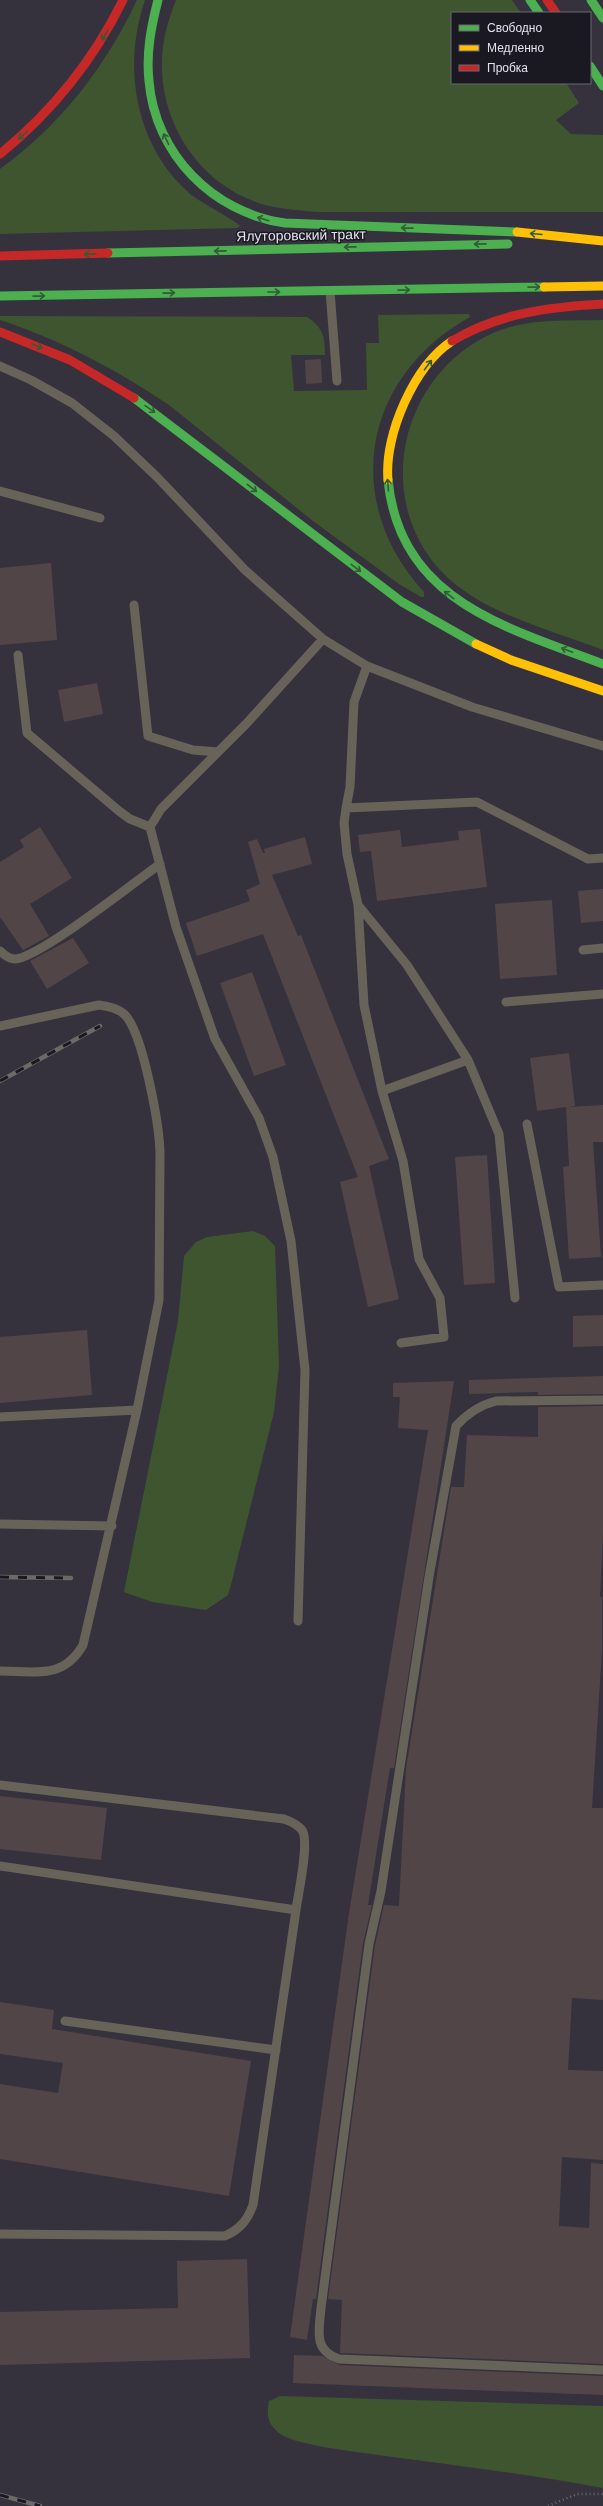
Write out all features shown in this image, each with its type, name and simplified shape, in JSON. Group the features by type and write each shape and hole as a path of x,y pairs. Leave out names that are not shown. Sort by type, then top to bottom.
{"main road":[{"path":"0,154 40,120 58,101 95,52 123,0"},
{"path":"158,0 150,33 147,54 152,103 158,121 176,158 209,191 230,205 252,216 292,225 478,229 603,241"},
{"path":"530,0 538,12"},
{"path":"548,0 555,12"},
{"path":"591,0 603,18"},
{"path":"591,68 603,86"},
{"path":"591,77 603,92"},
{"name":"Ялуторовский тракт","path":"0,256 603,241"},
{"path":"0,296 603,286"},
{"path":"603,304 522,311 477,328 450,343 430,361 414,384 402,407 388,457 391,506 410,553 426,574 449,596 476,612 603,664"},
{"path":"0,332 70,360 117,386 163,418 310,533 402,602 475,644 511,660 603,691"}],"lane":[{"path":"330,291 337,381"},
{"path":"0,366 31,380 72,403 114,436 158,478 245,570 323,639 367,666 472,707 603,746"},
{"path":"0,492 100,518"},
{"path":"134,605 148,736 193,750 218,752"},
{"path":"298,1621 305,1370 290,1241 273,1157 259,1118 215,1039 176,927 150,826 161,809 218,752 323,639"},
{"path":"18,655 27,733 130,819 150,826"},
{"path":"367,666 354,702 350,788 346,808 345,836 358,905 364,1005 382,1091 403,1161 420,1259 440,1298 444,1337 401,1343"},
{"path":"346,808 477,802 588,859 603,858"},
{"path":"0,950 8,958 16,959 27,956 77,925 160,864"},
{"path":"358,905 407,965 468,1060 499,1134 515,1298"},
{"path":"583,950 603,948"},
{"path":"506,1002 603,994"},
{"path":"0,1026 99,1005 108,1006 124,1014 130,1021 140,1048 160,1132 159,1300 112,1526 83,1645 76,1658 67,1666 52,1671 0,1671"},
{"path":"382,1091 468,1060"},
{"path":"527,1124 559,1287 603,1285"},
{"path":"603,1400 496,1401 483,1404 456,1426 429,1577 381,1891 368,1952 321,2308 319,2336 322,2348 329,2355 339,2359 603,2370"},
{"path":"0,1417 137,1410"},
{"path":"0,1524 112,1526"},
{"path":"0,1785 284,1819 294,1823 302,1831 305,1843 253,2206 247,2221 235,2231 225,2236 0,2234"},
{"path":"0,1866 296,1910"},
{"path":"65,2021 276,2050"}],"path":[{"path":"548,2506 577,2494 603,2494"}],"green space":[{"path":"137,0 145,0 138,26 135,52 135,78 138,104 145,129 156,152 171,174 189,193 240,226 237,228 0,234 0,169 22,152 62,114 96,71 125,24"},
{"path":"176,0 512,0 520,12 451,12 451,84 567,84 579,103 556,120 571,134 603,135 603,212 317,212 275,207 251,200 230,189 211,175 195,158 182,138 172,117 165,95 162,71 163,47 170,17"},
{"path":"469,314 470,317 434,342 406,373 386,407 375,443 374,481 381,520 398,557 424,592 424,597 421,597 399,584 313,521 169,405 128,379 87,356 45,337 0,320 0,316 307,317 317,325 322,333 324,338 325,355 291,355 294,391 367,390 366,343 379,343 378,315"},
{"path":"603,320 603,650 517,619 475,598 457,586 441,571 420,541 407,508 403,474 407,440 418,407 436,377 462,352 493,333 519,325 547,321"},
{"path":"253,1231 265,1236 275,1246 279,1366 274,1412 232,1581 228,1595 206,1610 152,1602 124,1592 178,1321 184,1256 196,1242 207,1237"},
{"path":"280,2396 603,2406 603,2488 338,2449 300,2442 290,2439 277,2432 269,2420 269,2401"}],"building":[{"path":"321,359 322,383 306,384 305,360"},
{"path":"51,563 57,640 0,645 0,568"},
{"path":"97,683 103,714 64,722 58,690"},
{"path":"40,827 72,878 30,904 49,936 23,950 0,917 0,862 24,847 20,840"},
{"path":"480,829 487,887 377,901 371,851 360,852 358,835 400,830 402,847 459,840 458,831"},
{"path":"305,837 312,864 272,875 298,936 301,935 389,1159 369,1166 399,1299 368,1307 340,1182 358,1177 263,934 197,956 186,923 250,901 246,890 260,884 248,842 257,839 263,853 265,853 264,849"},
{"path":"603,889 603,921 581,923 578,891"},
{"path":"552,900 557,975 500,979 495,904"},
{"path":"73,938 89,963 47,989 30,961"},
{"path":"252,972 286,1065 254,1076 220,983"},
{"path":"569,1053 575,1106 569,1107 603,1105 603,1142 593,1142 601,1257 569,1259 563,1167 569,1166 566,1107 537,1111 530,1058"},
{"path":"487,1155 495,1283 464,1285 455,1157"},
{"path":"603,1315 603,1346 573,1347 573,1316"},
{"path":"87,1330 92,1395 0,1403 0,1337"},
{"path":"603,1376 603,1394 538,1395 538,1392 469,1394 469,1380"},
{"path":"454,1381 394,1768 390,1768 368,1905 372,1905 363,1943 316,2299 313,2299 307,2340 290,2337 349,1913 428,1430 398,1428 400,1397 393,1397 393,1383"},
{"path":"603,1406 603,1534 600,1597 602,1597 602,1650 592,1808 603,1808 603,2000 572,1998 568,2070 603,2071 603,2160 562,2157 559,2226 589,2228 591,2163 603,2164 603,2364 340,2353 342,2300 328,2299 375,1945 384,1905 399,1906 406,1769 451,1487 464,1487 467,1435 538,1437 538,1407"},
{"path":"0,1796 107,1808 101,1860 0,1849"},
{"path":"0,2002 54,2010 52,2029 251,2061 229,2196 0,2159 0,2084 58,2093 63,2063 0,2054"},
{"path":"247,2259 250,2358 0,2365 0,2312 178,2308 177,2261"},
{"path":"294,2355 323,2356 339,2365 603,2376 603,2395 293,2383"}],"railway":[{"path":"0,1081 100,1026"},
{"path":"0,1577 71,1578"},
{"path":"0,2495 40,2506"}],"traffic: fast":[{"path":"158,0 151,30 148,60 149,81 154,108 163,133 176,155 192,176 212,193 234,207 259,217 285,223 517,232"},
{"path":"530,0 538,12"},
{"path":"591,0 603,18"},
{"path":"591,68 603,86"},
{"path":"108,253 508,244"},
{"path":"0,296 544,287"},
{"path":"134,398 402,602 476,644"},
{"path":"388,480 397,521 413,555 436,582 464,604 496,621 530,637 603,664"}],"traffic: slow":[{"path":"517,232 603,241"},
{"path":"544,287 603,286"},
{"path":"388,480 388,462 391,443 396,423 404,403 425,367 438,352 452,341"},
{"path":"476,644 511,660 603,691"}],"traffic: jam":[{"path":"0,154 19,138 70,84 99,44 123,0"},
{"path":"547,0 555,12"},
{"path":"0,256 108,253"},
{"path":"452,341 470,331 488,324 525,313 563,307 603,304"},
{"path":"0,332 70,360 134,398"}]}
